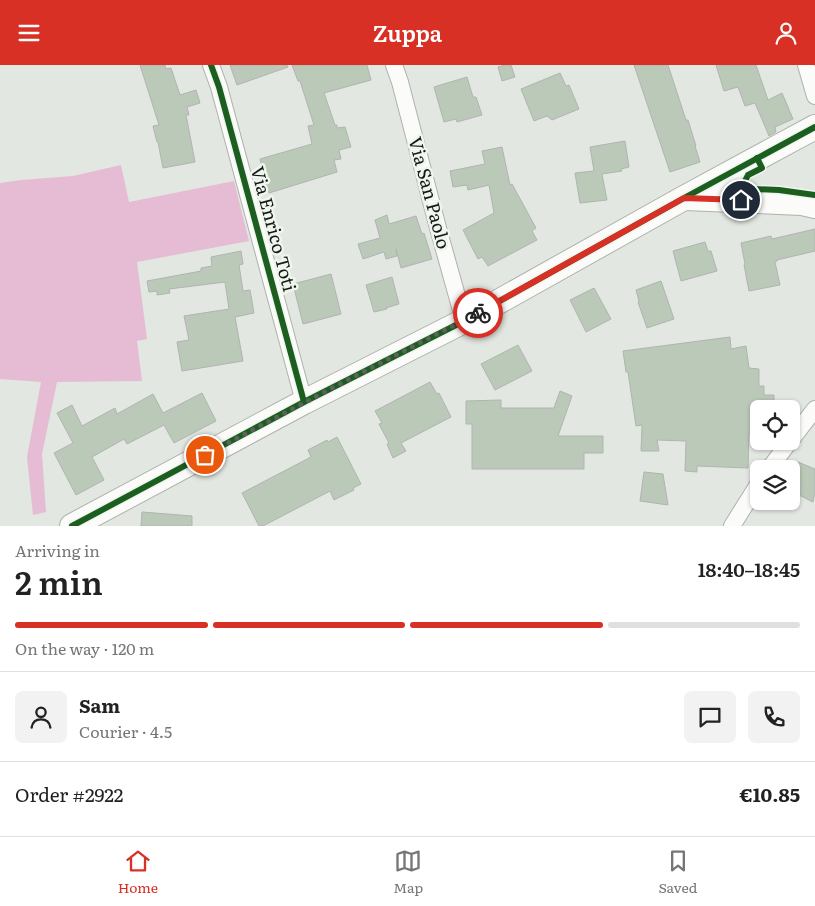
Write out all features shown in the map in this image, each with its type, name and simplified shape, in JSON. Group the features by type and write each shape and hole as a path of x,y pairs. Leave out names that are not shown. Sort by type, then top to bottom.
{"street":[{"name":"Via Enrico Toti","path":"211,65 219,87 304,402"},
{"name":"Via San Paolo","path":"394,65 464,321"},
{"path":"806,65 815,96"},
{"path":"72,526 304,402 464,321 815,127"},
{"path":"684,198 786,202 815,206"},
{"path":"800,428 815,409"},
{"path":"776,460 783,450"},
{"path":"732,526 750,497"}],"shaded area":[{"path":"121,165 129,202 234,181 249,241 137,262 147,339 137,341 142,381 57,382 42,454 46,512 33,515 27,457 41,382 0,379 0,183 73,176"}],"building":[{"path":"140,65 165,65 166,69 171,68 180,95 196,90 200,103 187,107 189,115 186,115 195,162 163,168 153,126 159,125"},
{"path":"230,65 287,65 288,67 237,85"},
{"path":"292,65 367,65 371,80 324,93 335,125 337,125 337,128 345,127 351,147 339,150 341,159 334,160 337,172 269,193 260,159 312,144 308,126 314,125 300,81 298,81"},
{"path":"511,65 515,77 502,81 498,67"},
{"path":"634,65 668,65 686,120 688,120 700,162 670,172"},
{"path":"716,65 756,65 768,100 782,93 793,119 775,127 776,132 769,136 755,103 745,106 738,87 724,91"},
{"path":"560,73 566,86 569,85 579,109 552,120 547,116 534,121 521,89"},
{"path":"467,77 473,97 476,97 482,115 457,122 456,119 444,122 434,87"},
{"path":"625,141 629,167 621,169 622,171 602,174 607,200 580,203 575,173 594,171 590,147"},
{"path":"502,147 510,185 512,184 536,228 532,231 537,240 488,266 482,257 478,259 463,230 494,213 489,185 468,190 467,185 453,187 450,171 485,164 482,151"},
{"path":"387,215 389,224 416,216 422,234 424,233 432,259 401,268 396,249 397,256 386,259 384,252 363,259 358,244 380,238 375,220"},
{"path":"815,229 815,251 775,262 780,285 749,291 741,243 771,236 772,239"},
{"path":"705,242 708,251 711,251 717,271 681,281 673,251"},
{"path":"241,251 243,264 239,265 243,291 250,290 254,313 235,317 243,361 182,371 177,342 189,340 184,316 229,309 225,282 169,289 170,293 157,295 157,291 149,292 147,281 201,271 201,268 212,266 211,257"},
{"path":"331,274 341,314 303,324 293,284"},
{"path":"392,277 399,304 374,312 366,285"},
{"path":"661,281 674,319 647,328 636,290"},
{"path":"594,288 611,319 586,332 570,300"},
{"path":"730,337 731,349 746,346 749,368 759,369 759,386 764,386 764,395 774,395 774,400 750,400 748,468 697,466 697,472 685,471 686,441 657,440 659,451 641,451 642,425 636,426 623,351"},
{"path":"518,345 532,371 495,390 481,364"},
{"path":"430,382 437,394 439,393 451,417 401,443 406,451 393,458 387,444 389,443 379,424 382,423 375,411"},
{"path":"560,391 572,396 558,436 603,436 603,453 584,453 584,469 472,469 472,424 466,424 466,401 501,400 501,408 554,408"},
{"path":"202,393 216,421 174,443 164,425 127,444 124,439 92,457 104,480 76,495 54,453 73,443 57,413 72,405 82,426 115,408 117,414 153,394 163,413"},
{"path":"337,437 361,484 353,488 354,490 334,500 330,491 263,526 259,526 242,493 311,457 308,450"},
{"path":"800,463 815,469 815,496 813,502 800,496"},
{"path":"644,472 663,474 668,505 640,501"},
{"path":"142,512 192,516 192,526 141,526"}],"cycle path":[{"path":"211,65 219,87 304,402"},
{"path":"72,526 304,402 464,321 815,127"},
{"path":"757,158 762,168 748,175 745,181 747,187 815,195"}],"way so far":[{"path":"205,455 478,313"}],"route":[{"path":"478,313 684,198 741,200"}]}
